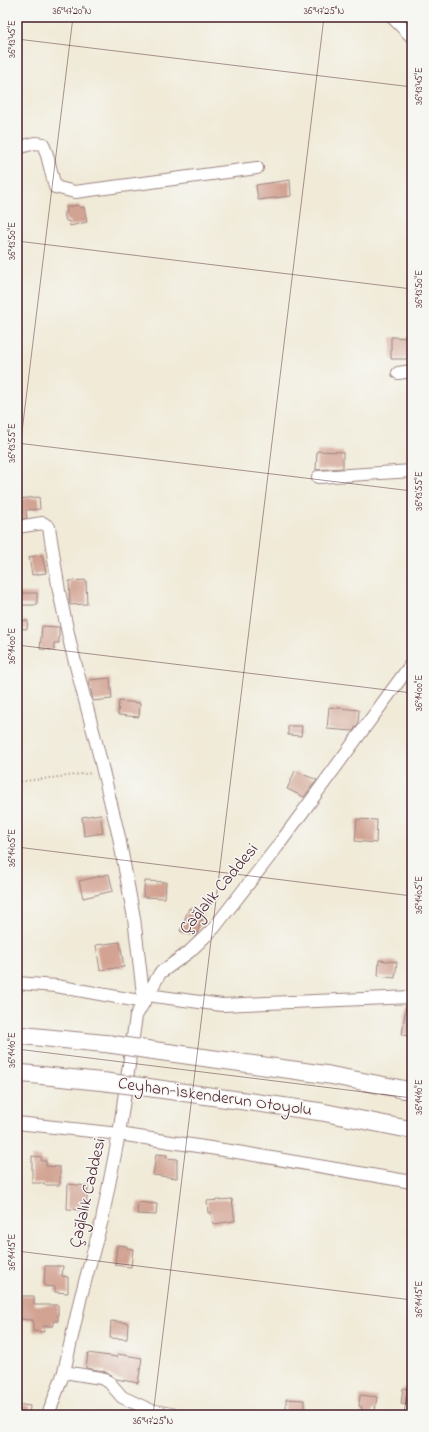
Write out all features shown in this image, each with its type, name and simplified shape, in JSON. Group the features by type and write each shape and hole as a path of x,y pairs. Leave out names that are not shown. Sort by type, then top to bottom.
{"highway":[{"path":"17,1035 110,1044 329,1074 412,1091"},
{"name":"Ceyhan-İskenderun Otoyolu","path":"17,1073 106,1082 322,1112 412,1130"}],"street":[{"path":"392,17 412,37"},
{"path":"17,148 36,143 43,144 55,187 75,192 257,168"},
{"path":"398,373 412,371"},
{"path":"318,477 412,471"},
{"path":"17,527 44,523 49,527 59,591 71,647 119,837 134,918 145,998"},
{"name":"Çağlalık Caddesi","path":"48,1415 64,1372 80,1296 102,1220 119,1134 136,1016 160,973 189,952 214,928 277,847 412,663"},
{"path":"17,983 56,986 145,998 222,1005 412,997"},
{"path":"17,1123 119,1134 243,1153 412,1182"},
{"path":"64,1372 101,1378 109,1382 122,1397 150,1410 176,1415"}],"path":[{"path":"17,782 103,771"}],"building":[{"path":"290,180 291,196 258,200 256,185"},
{"path":"79,205 80,208 84,207 87,222 70,226 69,221 66,221 64,213 67,212 66,207"},
{"path":"391,337 412,338 412,359 391,359"},
{"path":"317,451 343,452 343,468 316,470"},
{"path":"39,497 40,509 26,510 27,518 18,519 17,499"},
{"path":"42,555 46,573 32,575 29,557"},
{"path":"86,580 87,604 70,605 69,581"},
{"path":"17,593 37,593 37,605 17,605"},
{"path":"17,620 28,621 27,629 17,628"},
{"path":"42,626 59,627 59,643 54,643 54,650 40,649"},
{"path":"110,678 112,699 93,701 89,680"},
{"path":"119,701 140,703 139,717 118,715"},
{"path":"329,707 359,710 358,724 353,731 327,729"},
{"path":"288,726 302,726 301,736 288,735"},
{"path":"295,771 317,780 304,797 287,789"},
{"path":"100,814 103,833 84,836 82,817"},
{"path":"357,819 377,820 376,843 355,841"},
{"path":"109,874 113,891 83,898 79,881"},
{"path":"145,881 166,882 165,898 143,897"},
{"path":"189,908 204,913 195,936 180,931"},
{"path":"120,942 124,967 100,970 96,945"},
{"path":"379,960 397,962 395,978 378,976"},
{"path":"406,1005 412,1005 412,1036 402,1035"},
{"path":"156,1154 167,1155 166,1158 177,1159 177,1178 153,1175"},
{"path":"32,1156 42,1157 41,1161 46,1161 46,1166 60,1167 60,1185 32,1183"},
{"path":"68,1184 88,1186 86,1210 67,1209"},
{"path":"232,1199 235,1221 213,1224 211,1212 208,1213 207,1201"},
{"path":"138,1202 157,1204 156,1215 137,1214"},
{"path":"117,1245 127,1246 127,1248 133,1249 131,1267 115,1265"},
{"path":"45,1266 63,1266 62,1276 68,1277 68,1293 55,1292 55,1287 44,1286"},
{"path":"17,1296 34,1296 34,1305 58,1305 58,1321 53,1321 53,1326 44,1326 44,1332 33,1331 33,1320 17,1319"},
{"path":"111,1321 128,1323 127,1339 110,1338"},
{"path":"88,1353 117,1357 118,1354 142,1358 138,1383 116,1379 104,1371 86,1368"},
{"path":"403,1388 412,1390 412,1406 401,1404"},
{"path":"360,1395 377,1397 375,1411 372,1410 372,1415 361,1414 362,1407 359,1406"},
{"path":"286,1399 304,1400 304,1415 286,1415"},
{"path":"17,1404 30,1406 29,1415 17,1415"}]}
